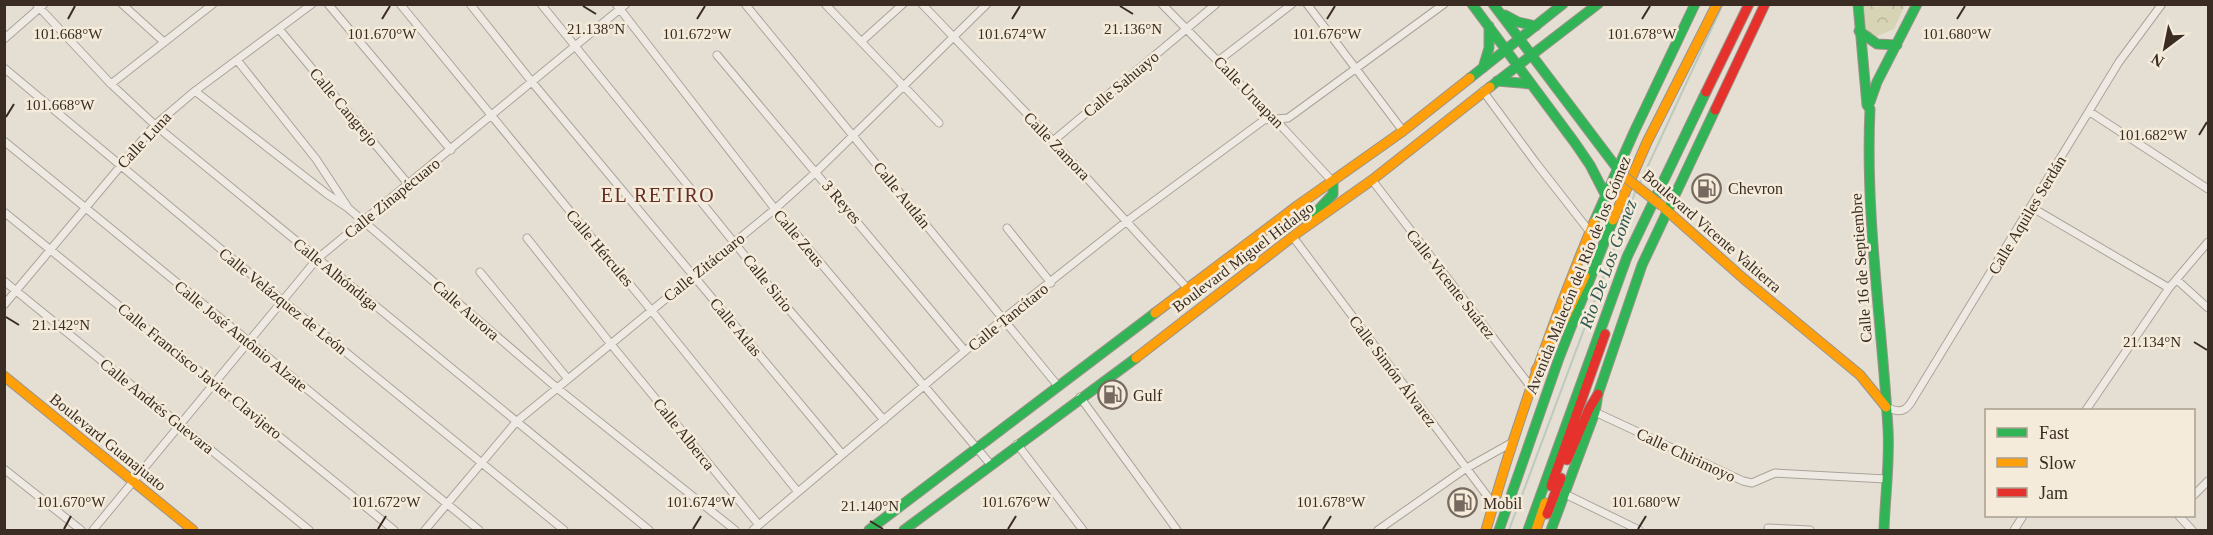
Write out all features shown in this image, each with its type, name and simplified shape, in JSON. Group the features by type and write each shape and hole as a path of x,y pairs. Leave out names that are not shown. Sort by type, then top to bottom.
{"main road":[{"path":"1472,4 1590,165 1606,196"},
{"name":"Boulevard Miguel Hidalgo","path":"869,531 1297,206 1403,131 1563,4"},
{"name":"Boulevard Miguel Hidalgo","path":"904,531 1017,444 1189,318 1296,234 1372,180 1598,4"},
{"name":"Avenida Malecón del Río de los Gómez","path":"1486,531 1536,370 1590,232 1695,4"},
{"name":"Avenida Malecón del Río de los Gómez","path":"1499,531 1552,376 1627,185 1717,4"},
{"path":"1528,531 1609,304 1640,229 1749,4"},
{"path":"1551,531 1594,412 1642,265 1665,208 1765,4"},
{"name":"Calle 16 de Septiembre","path":"1858,4 1867,105 1870,109 1868,148 1870,201 1888,432 1884,531"},
{"path":"1870,109 1877,82 1917,4"},
{"path":"1494,6 1509,18 1536,26"},
{"name":"Boulevard Vicente Valtierra","path":"1494,6 1619,172 1665,208 1744,279 1860,375 1886,407"},
{"path":"1483,69 1489,48 1489,26"},
{"path":"1859,31 1877,44 1897,45"},
{"path":"1497,81 1530,84"},
{"path":"1590,165 1601,163 1606,155"},
{"path":"1296,234 1333,194 1333,182"},
{"path":"1536,370 1555,339 1576,292 1602,251"},
{"path":"1538,531 1543,509 1608,326 1609,304"},
{"name":"Boulevard Guanajuato","path":"4,376 193,531"},
{"path":"1538,531 1589,409 1598,394"}],"street":[{"path":"111,84 213,4"},
{"name":"Calle Luna","path":"4,305 155,125 195,91 312,4"},
{"path":"328,4 451,150"},
{"name":"Calle Hércules","path":"400,4 798,492"},
{"name":"Calle Atlas","path":"470,4 532,82 842,454"},
{"name":"Calle Sirio","path":"541,4 734,243 884,420"},
{"name":"Calle Zinapécuaro","path":"93,531 284,302 317,259 575,47 618,7 626,4"},
{"name":"Calle Autlán","path":"745,4 1058,386"},
{"path":"825,4 939,123"},
{"path":"862,41 903,4"},
{"name":"Calle Zamora","path":"922,4 1128,221 1189,290"},
{"name":"Calle Zitácuaro","path":"425,531 516,422 775,209 816,172 987,4"},
{"name":"Calle Uruapan","path":"1162,4 1333,182"},
{"name":"Calle Sahuayo","path":"1053,141 1216,4"},
{"path":"1218,61 1292,4"},
{"path":"1307,4 1403,131"},
{"name":"Calle Tancítaro","path":"756,528 1003,319 1128,221 1264,120 1288,118 1444,4"},
{"name":"Calle Aquiles Serdán","path":"1886,407 1894,411 1907,408 2119,62 2162,4"},
{"path":"123,5 164,42"},
{"path":"4,39 40,6"},
{"name":"Calle Alhóndiga","path":"40,6 111,84 155,125 650,531"},
{"name":"Calle Zeus","path":"618,7 775,209 990,465"},
{"name":"Calle Cangrejo","path":"279,29 409,185"},
{"name":"3 Reyes","path":"717,55 965,351"},
{"path":"237,60 316,159 348,208"},
{"name":"Calle Velázquez de León","path":"4,68 284,302 564,531"},
{"name":"Calle Aurora","path":"195,91 348,208 556,388 735,531"},
{"path":"1484,91 1590,232"},
{"path":"2090,112 2208,189"},
{"name":"Calle José Antônio Alzate","path":"4,141 479,531"},
{"name":"Calle Vicente Suárez","path":"1372,180 1531,387"},
{"path":"2031,207 2169,288"},
{"name":"Calle Francisco Javier Clavijero","path":"4,212 394,531"},
{"path":"1007,228 1051,283"},
{"name":"Calle Simón Álvarez","path":"1296,234 1465,469 1494,505"},
{"name":"Calle Alberca","path":"527,238 756,528"},
{"path":"2087,409 2169,288 2208,242"},
{"path":"480,272 568,378"},
{"path":"2177,280 2208,308"},
{"name":"Calle Andrés Guevara","path":"4,281 309,531"},
{"path":"1080,397 1177,531"},
{"name":"Calle Chirimoyo","path":"1594,412 1743,482 1752,483 1775,473 1886,479"},
{"path":"1378,531 1465,469 1513,442"},
{"path":"1017,444 1083,531"},
{"path":"4,469 81,531"},
{"path":"2195,493 2208,481"},
{"path":"1563,493 1639,531"},
{"path":"2014,531 2022,517"},
{"path":"2180,517 2192,531"},
{"path":"1768,528 1810,531"}],"green space":[{"path":"1863,5 1878,7 1905,5 1894,29 1875,37 1864,30"}],"waterway":[{"name":"Rio De Los Gomez","path":"1639,185 1723,4"},
{"name":"Rio De Los Gomez","path":"1509,530 1636,190"}],"traffic: fast":[{"path":"1472,4 1575,143 1590,165 1606,196"},
{"path":"1493,4 1620,172"},
{"path":"1470,78 1563,4"},
{"path":"1490,87 1598,4"},
{"path":"1594,222 1695,4"},
{"path":"1858,4 1867,105 1870,109 1872,229 1888,429 1884,530"},
{"path":"1870,102 1877,82 1917,4"},
{"path":"1505,15 1518,22 1536,26"},
{"path":"1483,68 1489,48 1489,26"},
{"path":"1859,31 1877,44 1897,45"},
{"path":"1497,81 1531,84"},
{"path":"1528,530 1627,257 1706,92"},
{"path":"1551,530 1595,412 1598,394 1642,265 1715,110"},
{"path":"1307,222 1333,194 1333,182"},
{"path":"1499,530 1559,358 1613,220"},
{"path":"869,530 1155,313"},
{"path":"904,530 1136,358"}],"traffic: slow":[{"path":"1613,220 1647,142 1717,4"},
{"path":"1155,313 1297,206 1403,131 1470,78"},
{"path":"1136,358 1300,231 1372,180 1490,87"},
{"path":"1621,174 1662,206"},
{"path":"1665,209 1744,279 1860,375 1886,407"},
{"path":"1486,530 1536,374 1594,222"},
{"path":"1536,370 1555,339 1585,276"},
{"path":"4,376 193,530"},
{"path":"1536,530 1545,503"}],"traffic: jam":[{"path":"1706,92 1749,4"},
{"path":"1715,110 1765,4"},
{"path":"1551,486 1605,334"},
{"path":"1567,460 1598,394"},
{"path":"1547,514 1561,478"}],"place":[{"name":"Chevron","path":"1707,188"},
{"name":"Gulf","path":"1112,395"},
{"name":"Mobil","path":"1462,503"}],"district":[{"name":"EL RETIRO","path":"658,195"}]}
